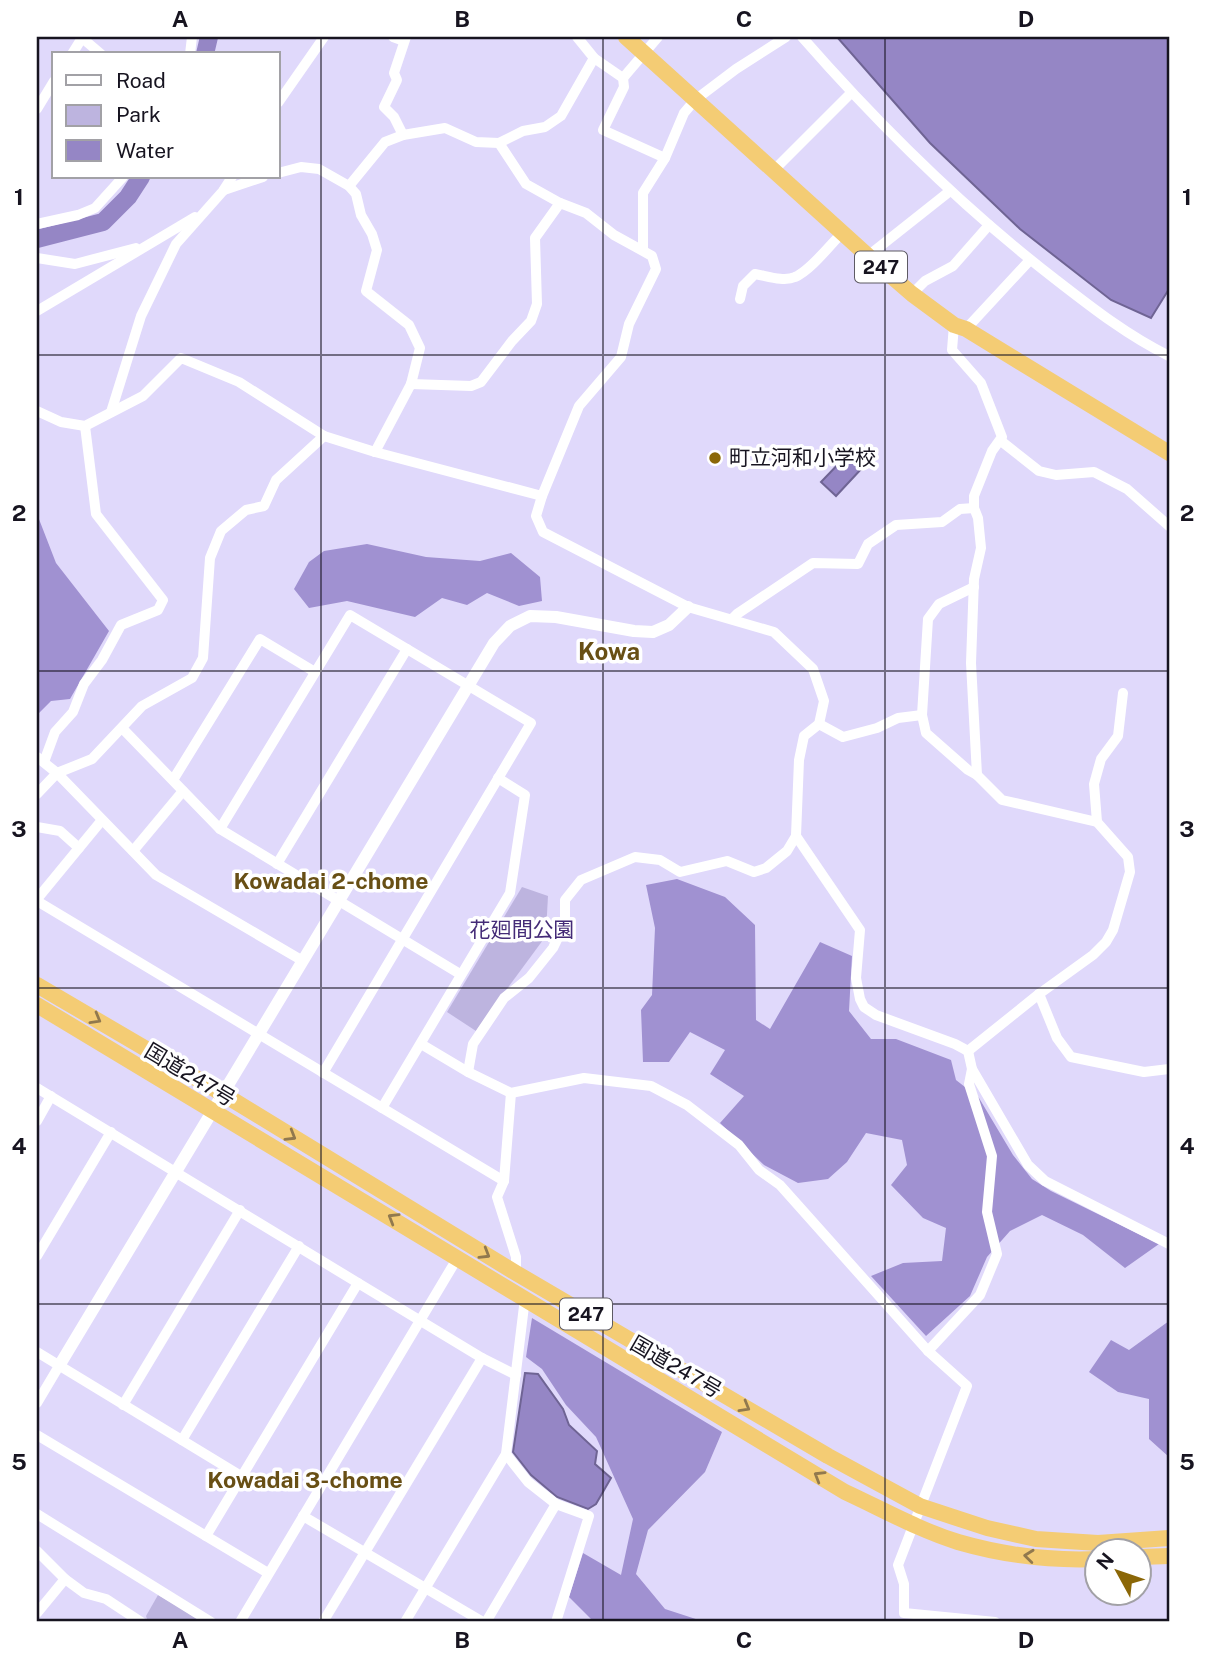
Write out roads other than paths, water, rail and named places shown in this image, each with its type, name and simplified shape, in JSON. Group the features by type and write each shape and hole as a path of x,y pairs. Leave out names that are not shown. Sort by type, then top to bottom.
{"highway":[{"name":"247","path":"626,37 912,294 960,327 1169,453"},
{"name":"国道247号","path":"37,985 516,1272 828,1456 920,1506 987,1528 1036,1539 1098,1543 1169,1538"},
{"name":"国道247号","path":"37,1005 845,1492 958,1542 1014,1554 1084,1560"}],"street":[{"path":"81,37 99,52"},
{"path":"280,100 324,37"},
{"path":"393,37 405,39 394,73 397,80 384,107 394,117 403,135"},
{"path":"577,37 594,58 623,78"},
{"path":"657,37 623,78 624,88 603,130 665,158"},
{"path":"643,249 643,193 665,158 684,113 695,100 736,69 786,37"},
{"path":"802,37 851,93 950,191 989,225 1109,321 1169,356"},
{"path":"349,186 385,142 403,135 445,128 476,142 499,143 523,131 545,127 561,116 594,58"},
{"path":"37,109 52,85"},
{"path":"773,171 851,93"},
{"path":"468,1072 473,1044 504,998 529,978 554,948 565,923 565,900 581,880 635,857 660,860 680,872 727,860 754,872 766,868 787,851 796,836 799,760 804,736 819,724 824,701 813,669 774,632 688,607 543,532 536,516 579,406 621,357 629,324 656,269 652,256 643,249 614,235 586,213 560,203 526,184 499,143"},
{"path":"280,172 301,167 319,169 349,186 356,194 361,215 372,234 377,250 366,291 409,325 420,348 411,384 375,452"},
{"path":"37,224 78,215 95,208 122,178"},
{"path":"111,412 141,316 176,244 231,178"},
{"path":"223,191 260,178"},
{"path":"868,256 950,191"},
{"path":"411,384 471,386 481,382 531,321 537,304 535,238 560,203"},
{"path":"37,311 205,212"},
{"path":"912,294 925,281 953,266 989,225"},
{"path":"740,299 743,286 755,274 778,278 795,277 842,233"},
{"path":"37,258 75,264 147,245"},
{"path":"977,775 971,663 974,587 981,548 974,496 992,451 1002,437 981,383 952,350 960,327 1030,260"},
{"path":"37,411 61,422 85,426 143,396 181,358 239,382 324,436 542,496"},
{"path":"85,426 96,514 163,600 158,610 121,625 102,660 84,684 73,712 55,732 40,760 57,773 156,874 303,961"},
{"path":"37,794 57,773 92,759 142,706 192,678 203,658 210,558 221,531 246,510 264,506 276,480 324,436"},
{"path":"1000,441 1039,471 1056,475 1094,472 1127,489 1169,526"},
{"path":"732,620 813,563 858,564 868,544 896,526 942,522 960,509 974,508"},
{"path":"968,1051 1039,993 1093,955 1106,942 1113,930 1130,872 1128,856 1097,822 1002,800 977,775 929,737 923,728 928,619 939,604 974,587"},
{"path":"37,1402 494,643 510,626 530,616 653,632 669,625 688,607"},
{"path":"220,829 350,615 531,723 323,1073"},
{"path":"173,780 260,639 315,672"},
{"path":"277,864 407,649"},
{"path":"1097,822 1094,784 1101,759 1118,736 1123,694"},
{"path":"819,724 843,737 877,728 898,718 922,715"},
{"path":"122,728 220,829 460,974"},
{"path":"382,1108 510,893 525,795 498,778"},
{"path":"133,851 183,791"},
{"path":"102,820 37,900 504,1181"},
{"path":"37,828 60,831 79,848"},
{"path":"796,836 860,930 856,978 864,1007 876,1015 968,1051"},
{"path":"1039,993 1057,1038 1071,1057 1144,1072 1169,1069"},
{"path":"421,1044 468,1072 511,1093 584,1078 651,1086 687,1105 739,1145 758,1170 780,1185 928,1350 967,1386 898,1565 904,1584 904,1613 995,1622"},
{"path":"968,1051 972,1069 1028,1165 1045,1181 1169,1244"},
{"path":"928,1350 980,1295 997,1254 987,1212 992,1156 969,1084 972,1069"},
{"path":"37,1088 482,1358 516,1375"},
{"path":"511,1093 504,1181 497,1197 516,1257 516,1272"},
{"path":"37,1121 51,1096"},
{"path":"37,1256 111,1132"},
{"path":"123,1405 240,1210"},
{"path":"182,1440 299,1246"},
{"path":"240,1622 458,1257"},
{"path":"206,1536 358,1283"},
{"path":"405,1622 506,1454 524,1298"},
{"path":"37,1352 241,1476"},
{"path":"323,1622 482,1358"},
{"path":"37,1435 268,1573"},
{"path":"506,1454 528,1482 556,1504 590,1516 556,1622"},
{"path":"303,1516 485,1622 556,1504"},
{"path":"37,1514 211,1622"},
{"path":"37,1552 84,1593 106,1599 141,1622"},
{"path":"37,1614 65,1579"}],"water":[{"path":"837,37 1169,37 1169,289 1151,318 1111,300 1020,229 930,143"},
{"path":"848,454 863,467 836,496 821,482"},
{"path":"525,1373 538,1374 563,1409 569,1425 597,1451 595,1464 611,1478 596,1504 588,1509 557,1497 531,1475 513,1452"}],"waterway":[{"path":"205,52 209,37"},
{"path":"37,239 103,222 128,197 140,178"}],"place":[{"name":"町立河和小学校","path":"715,458"}],"district":[{"name":"Kowa","path":"609,652"},
{"name":"Kowadai 2-chome","path":"331,881"},
{"name":"Kowadai 3-chome","path":"305,1480"}],"park label":[{"name":"花廻間公園","path":"522,930"}]}
